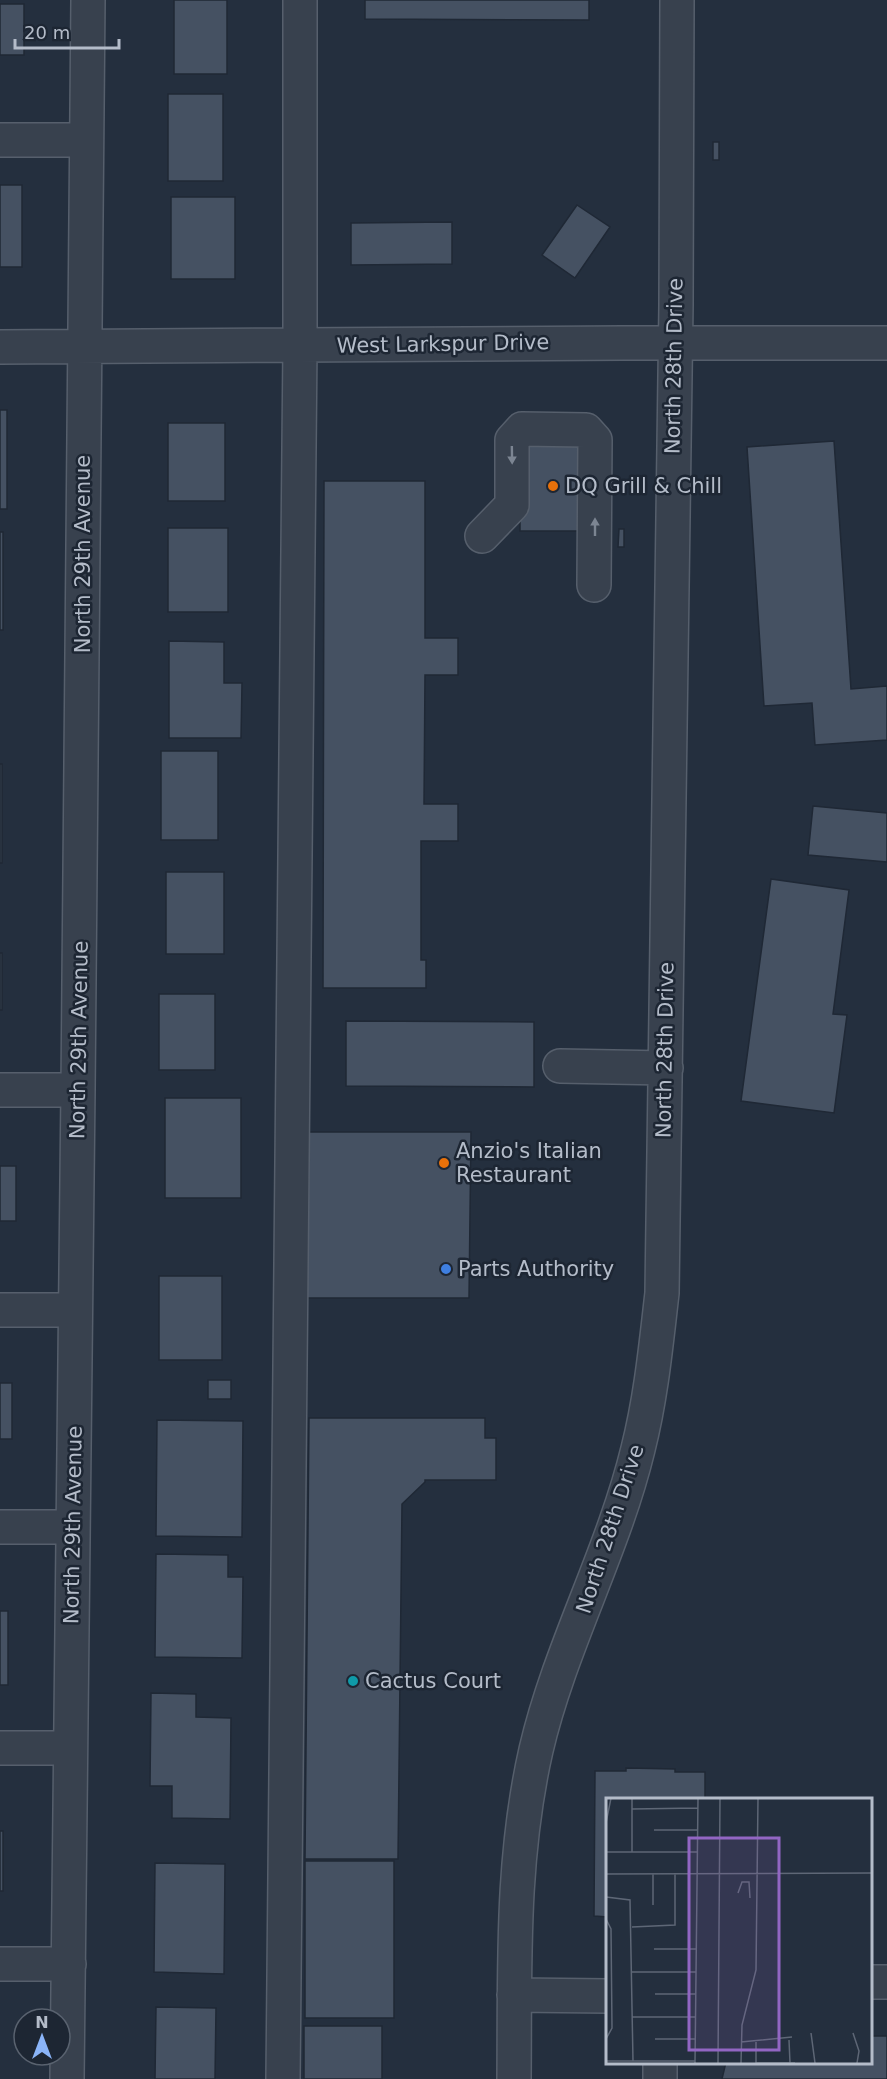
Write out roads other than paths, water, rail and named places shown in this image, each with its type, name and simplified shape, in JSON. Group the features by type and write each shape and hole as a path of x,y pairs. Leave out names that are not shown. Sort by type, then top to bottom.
{"street":[{"name":"North 29th Avenue","path":"67,2079 88,0"},
{"path":"283,2079 300,346 300,0"},
{"name":"North 28th Drive","path":"514,2079 516,1887 522,1831 537,1749 552,1697 625,1493 638,1450 652,1379 662,1293 675,343 677,0"},
{"path":"0,140 86,140"},
{"name":"West Larkspur Drive","path":"0,347 887,343"},
{"path":"482,536 512,505 512,440 522,429 586,430 596,440 594,585"},
{"path":"560,1066 666,1068"},
{"path":"0,1090 78,1090"},
{"path":"0,1310 75,1310"},
{"path":"0,1527 72,1527"},
{"path":"0,1748 70,1748"},
{"path":"0,1964 69,1964"},
{"path":"514,1995 606,1996"}],"place":[{"name":"DQ Grill & Chill","path":"553,486"},
{"name":"Anzio's Italian Restaurant","path":"444,1163"},
{"name":"Parts Authority","path":"446,1269"},
{"name":"Cactus Court","path":"353,1681"}]}
